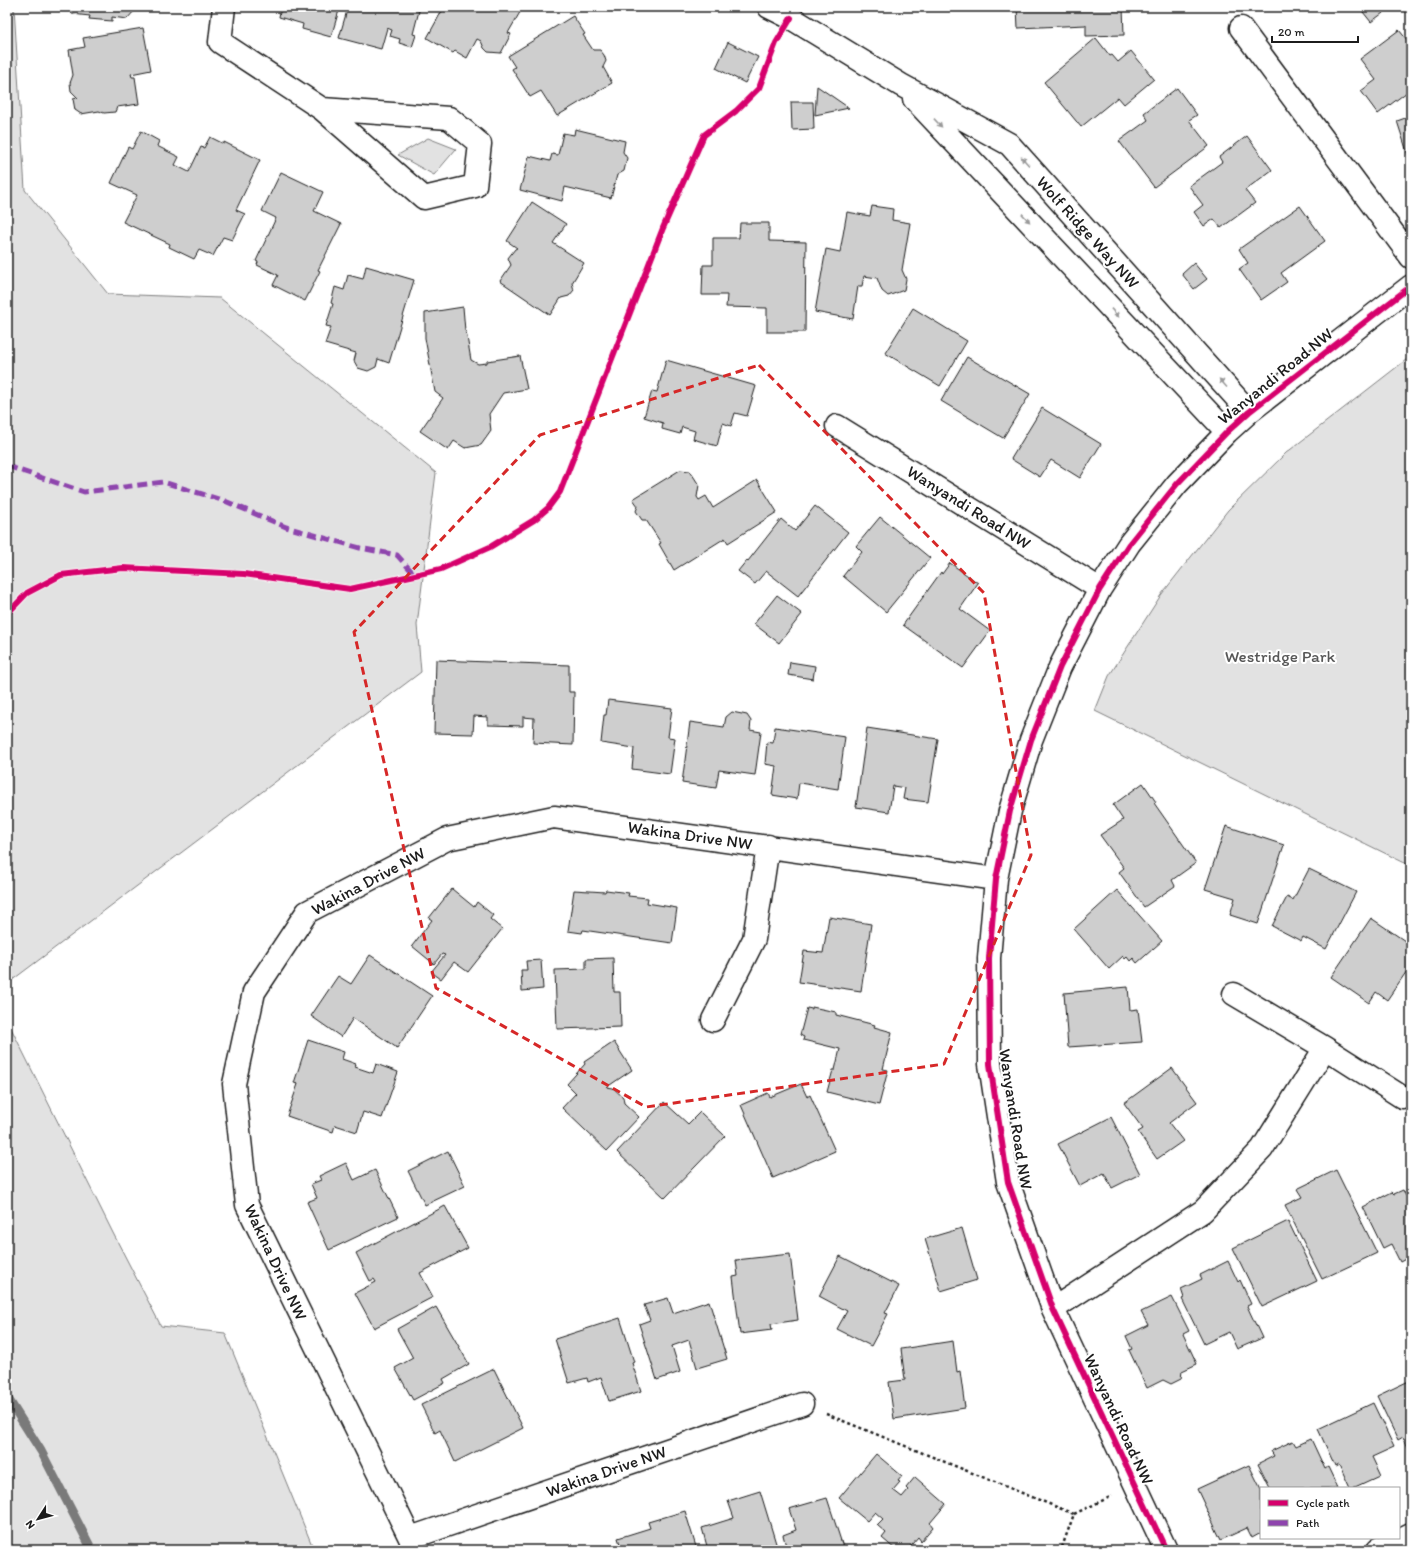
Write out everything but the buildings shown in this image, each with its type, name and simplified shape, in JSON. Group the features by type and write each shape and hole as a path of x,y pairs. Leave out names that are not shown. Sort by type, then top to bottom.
{"street":[{"path":"224,7 220,42 322,109 424,198 475,186 480,144 449,118 322,109"},
{"name":"Wolf Ridge Way NW","path":"769,7 791,18 901,85 1009,144 1249,412"},
{"path":"1241,28 1411,257"},
{"name":"Wolf Ridge Way NW","path":"901,85 1227,432"},
{"name":"Wanyandi Road NW","path":"1166,1550 1053,1309 1008,1182 990,1064 989,958 996,879 1010,811 1031,740 1060,667 1100,589 1129,544 1177,484 1227,432 1249,412 1411,286"},
{"name":"Wanyandi Road NW","path":"837,426 1100,589"},
{"name":"Wakina Drive NW","path":"802,1404 412,1544 247,1206 234,1084 254,992 307,912 447,839 554,817 996,879"},
{"name":"Wakina Drive NW","path":"713,1020 754,939 768,846"},
{"path":"1234,994 1325,1048 1402,1097"},
{"path":"1053,1309 1203,1212 1262,1149 1325,1048"},
{"path":"1378,1550 1411,1534"}],"path":[{"path":"802,1404 1074,1514"},
{"path":"1061,1550 1074,1514 1135,1486"}],"highlighted area":[{"path":"759,365 984,593 1031,855 944,1064 646,1107 436,988 354,632 540,435"}],"green space":[{"path":"7,7 14,7 25,190 108,294 220,298 436,473 417,625 421,672 7,984"},
{"path":"428,138 456,149 434,175 398,155"},
{"name":"Westridge Park","path":"1411,356 1411,866 1095,711 1109,676 1161,595 1228,510 1286,453"},
{"path":"7,1020 161,1326 225,1333 314,1550 7,1550"}],"waterway":[{"path":"7,1397 41,1451 92,1550"}],"marked path":[{"path":"7,466 84,492 163,482 225,501 286,527 360,548 397,555 415,575"}],"cycle path":[{"path":"7,614 27,593 61,575 123,568 244,574 350,589 441,569 490,547 534,520 548,508 560,492 663,228 704,135 736,111 759,88 776,43 791,18"},
{"path":"1166,1550 1053,1309 1008,1182 990,1064 989,958 996,879 1010,811 1031,740 1060,667 1100,589 1129,544 1177,484 1227,432 1249,412 1411,286"}]}
